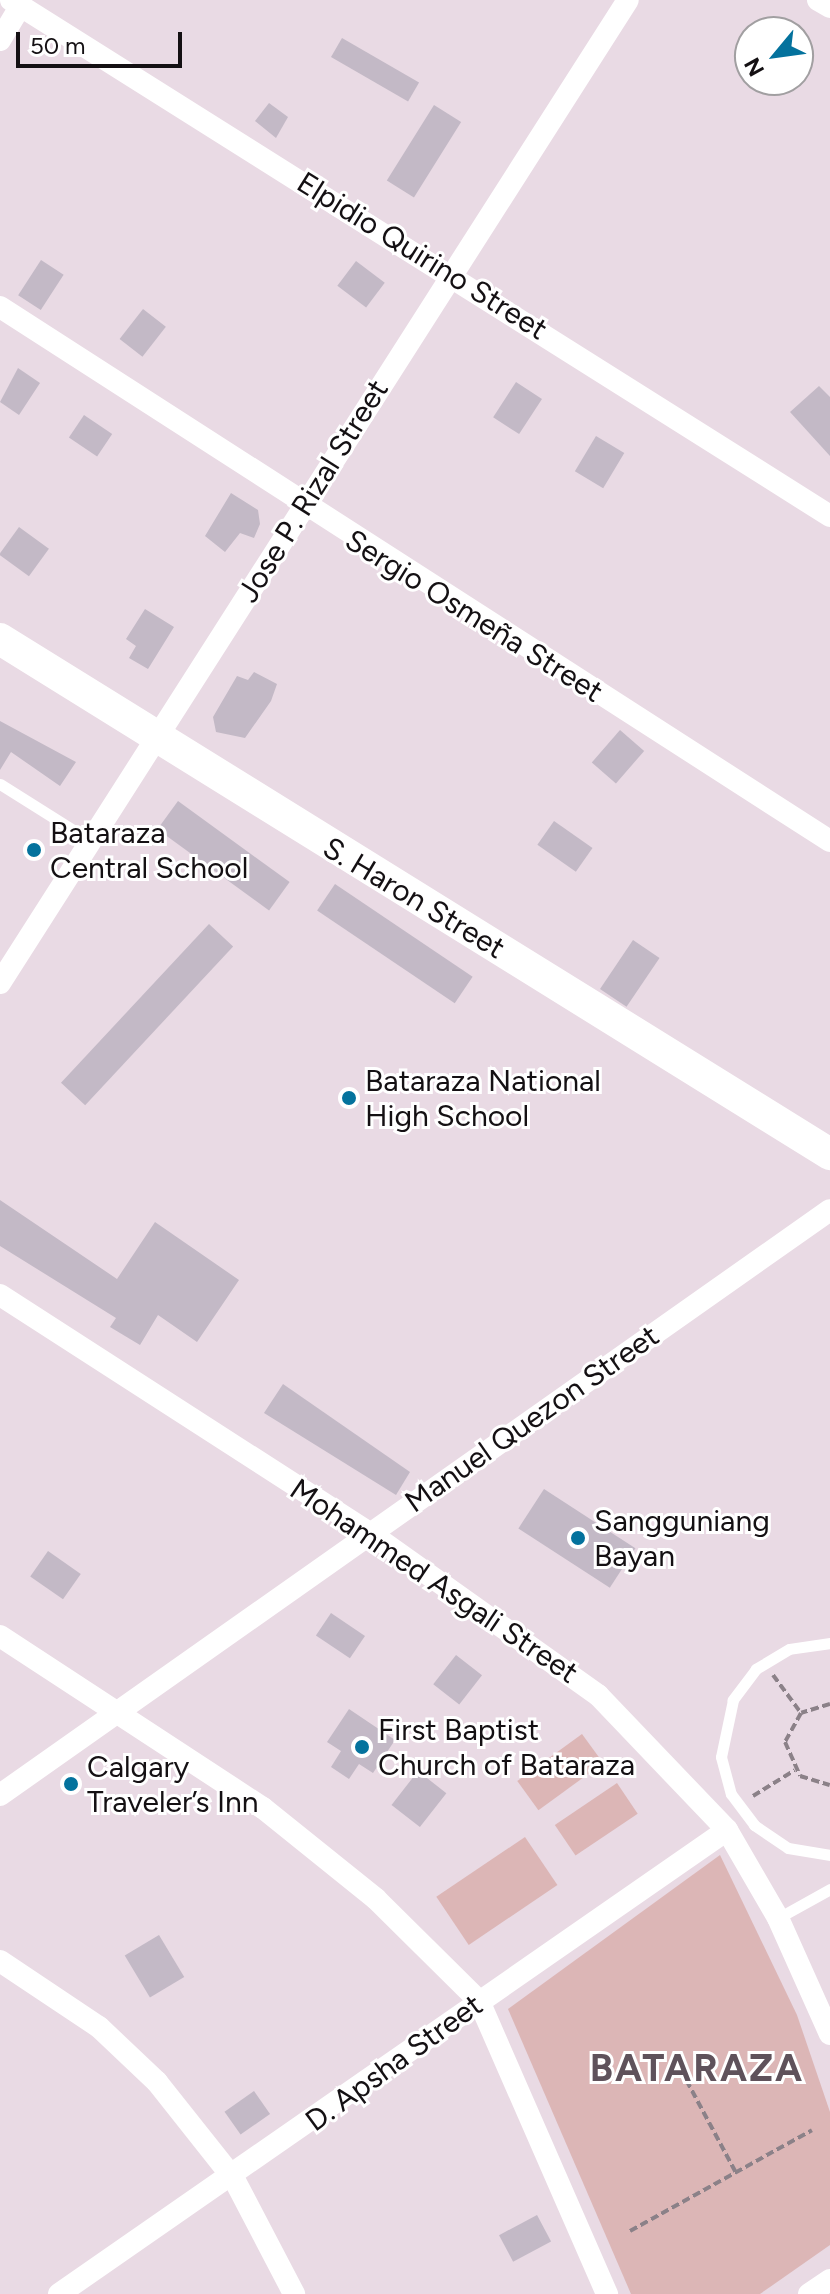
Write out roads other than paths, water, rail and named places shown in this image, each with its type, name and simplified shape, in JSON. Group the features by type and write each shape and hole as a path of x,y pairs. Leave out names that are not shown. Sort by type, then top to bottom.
{"street":[{"name":"Jose P. Rizal Street","path":"0,983 450,273 628,0"},
{"path":"818,0 830,7"},
{"name":"Elpidio Quirino Street","path":"16,3 450,273 830,516"},
{"path":"0,40 16,3"},
{"name":"Sergio Osmeña Street","path":"0,307 303,508 830,841"},
{"name":"S. Haron Street","path":"0,639 154,738 830,1154"},
{"name":"Manuel Quezon Street","path":"0,1795 118,1715 370,1533 830,1210"},
{"name":"Mohammed Asgali Street","path":"0,1295 370,1533 564,1665 727,1830 778,1918 830,2034"},
{"path":"0,1636 263,1808 376,1899 479,2001 607,2294"},
{"name":"D. Apsha Street","path":"59,2294 234,2179 479,2001 727,1830"},
{"path":"0,1961 99,2027 157,2082 234,2179 294,2294"},
{"path":"809,2294 830,2280"}],"lane":[{"path":"0,784 89,840"},
{"path":"830,1643 789,1649 765,1663 743,1684 724,1728 723,1766 741,1810 788,1848 830,1855"},
{"path":"727,1830 741,1810"},
{"path":"778,1918 830,1889"}],"place":[{"name":"Bataraza Central School","path":"34,850"},
{"name":"Bataraza National High School","path":"349,1098"},
{"name":"Sangguniang Bayan","path":"578,1538"},
{"name":"First Baptist Church of Bataraza","path":"362,1747"},
{"name":"Calgary Traveler’s Inn","path":"71,1784"}],"district":[{"name":"BATARAZA","path":"697,2069"}]}
